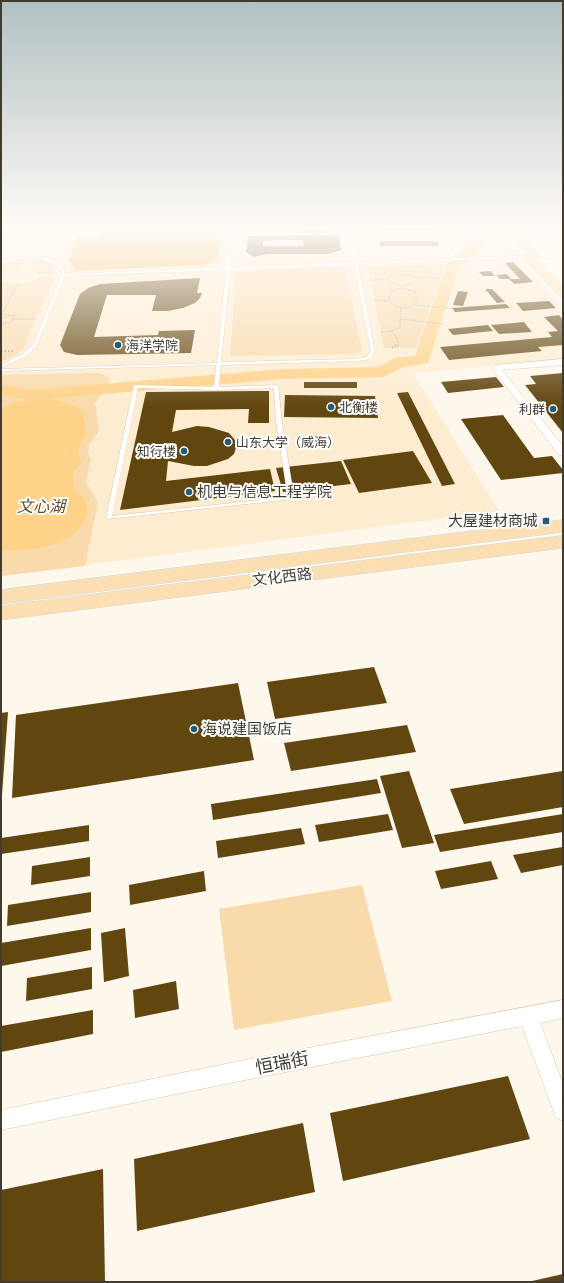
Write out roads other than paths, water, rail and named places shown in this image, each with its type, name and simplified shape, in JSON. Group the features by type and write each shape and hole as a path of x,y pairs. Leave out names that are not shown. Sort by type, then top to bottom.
{"main road":[{"name":"文化西路","path":"1,597 563,526"},
{"name":"文化西路","path":"1,613 563,542"}],"street":[{"path":"563,362 496,368 563,453"},
{"name":"恒瑞街","path":"1,1120 245,1070 563,1009"},
{"path":"528,1016 563,1111"}],"lane":[{"path":"1,367 26,354 34,345 57,287"},
{"path":"216,389 226,287"},
{"path":"1,367 357,360 369,358 373,352 361,287"},
{"path":"136,386 216,389 276,386 279,422 291,498 109,518 136,386"}],"water":[{"name":"文心湖","path":"37,398 60,401 82,411 87,434 82,440 78,450 80,461 83,461 73,473 73,480 74,486 86,502 87,515 82,524 67,539 46,547 35,549 1,550 1,411 13,403"}],"waterway":[{"path":"1,390 31,395 284,374 383,372 400,362 422,360 445,287"}],"place":[{"name":"海洋学院","path":"118,345"},
{"name":"北衡楼","path":"331,407"},
{"name":"利群","path":"553,409"},
{"name":"山东大学（威海）","path":"228,442"},
{"name":"知行楼","path":"184,451"},
{"name":"机电与信息工程学院","path":"189,492"},
{"name":"大屋建材商城","path":"546,521"},
{"name":"海说建国饭店","path":"194,729"}]}
